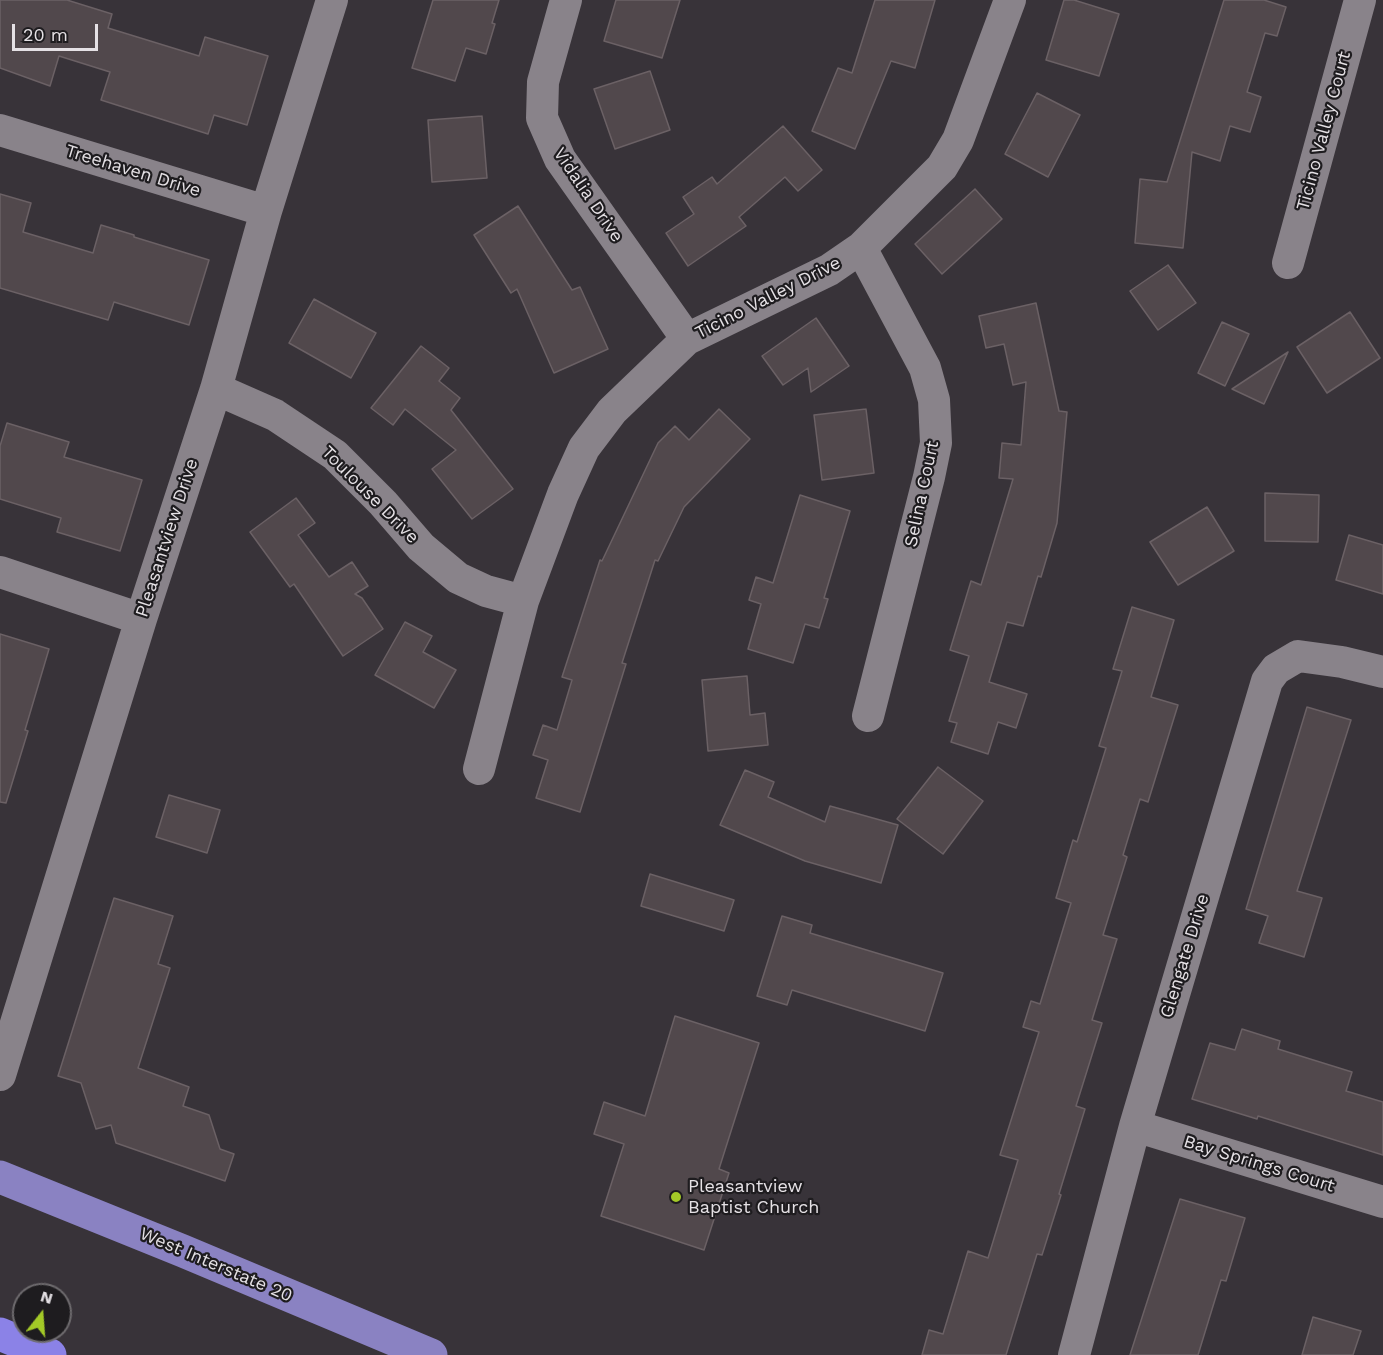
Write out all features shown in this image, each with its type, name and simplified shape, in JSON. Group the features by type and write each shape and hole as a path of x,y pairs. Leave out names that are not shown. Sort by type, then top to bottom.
{"highway":[{"path":"0,1334 50,1355"}],"main road":[{"name":"West Interstate 20","path":"0,1177 431,1355"}],"street":[{"name":"Pleasantview Drive","path":"0,1075 141,619 216,389 266,211 332,0"},
{"name":"Vidalia Drive","path":"566,0 543,82 542,118 560,159 687,339"},
{"name":"Ticino Valley Drive","path":"479,770 524,601 563,495 585,448 612,411 687,339 829,270 861,248 942,167 958,140 1010,0"},
{"name":"Ticino Valley Court","path":"1288,263 1360,0"},
{"name":"Treehaven Drive","path":"0,130 266,211"},
{"name":"Selina Court","path":"861,248 925,368 934,400 936,443 868,716"},
{"name":"Toulouse Drive","path":"216,389 275,415 335,455 383,503 421,547 458,578 486,591 524,601"},
{"path":"0,572 141,619"},
{"name":"Glengate Drive","path":"1074,1355 1135,1125 1267,681 1276,669 1298,656 1341,662 1383,672"},
{"name":"Bay Springs Court","path":"1135,1125 1383,1202"}],"building":[{"path":"0,0 67,0 112,14 108,28 199,56 205,37 268,56 247,125 214,115 208,134 101,100 110,72 59,56 50,86 0,68"},
{"path":"433,0 499,0 486,54 466,48 455,81 412,68"},
{"path":"616,0 680,0 662,58 604,41"},
{"path":"875,0 935,0 915,68 891,61 855,149 812,131 838,68 852,73"},
{"path":"1064,0 1074,0 1119,14 1099,76 1046,60"},
{"path":"1224,0 1264,0 1286,7 1277,36 1265,33 1247,92 1261,97 1250,132 1230,126 1220,161 1192,152 1183,248 1135,243 1140,179 1167,182"},
{"path":"650,71 670,130 615,149 594,89"},
{"path":"1037,93 1080,115 1048,177 1005,154"},
{"path":"482,116 487,178 432,182 428,120"},
{"path":"783,126 822,170 798,191 785,177 739,217 746,226 688,266 666,233 694,214 683,197 712,177 717,184"},
{"path":"975,189 1002,219 942,274 915,244"},
{"path":"0,194 31,203 23,232 93,253 101,225 209,260 189,325 114,302 108,320 0,288"},
{"path":"518,206 572,290 580,287 608,349 554,373 517,289 511,293 474,235"},
{"path":"1168,265 1196,303 1158,330 1130,291"},
{"path":"314,299 376,333 351,378 289,343"},
{"path":"1036,303 1059,411 1067,412 1057,523 1023,626 1007,622 989,682 1027,694 1016,728 998,722 988,754 951,742 957,723 949,721 969,656 950,650 971,581 981,585 1013,479 999,478 1002,443 1021,445 1026,382 1013,385 1004,344 986,348 979,316"},
{"path":"1350,312 1380,358 1327,393 1297,347"},
{"path":"816,318 849,366 811,392 808,368 783,385 762,356"},
{"path":"1222,322 1249,334 1225,386 1198,373"},
{"path":"421,346 449,368 439,381 460,398 451,410 513,489 472,519 432,469 456,450 405,409 393,425 371,408"},
{"path":"1288,352 1264,404 1232,389"},
{"path":"719,409 750,439 684,507 658,561 655,560 622,663 626,664 580,812 536,798 548,760 533,755 543,725 557,730 572,680 562,677 600,560 602,561 658,443 675,426 689,440"},
{"path":"866,409 874,473 822,480 814,415"},
{"path":"7,423 69,442 64,457 142,480 120,551 57,532 61,518 0,499 0,446"},
{"path":"1265,493 1319,495 1318,542 1265,541"},
{"path":"800,495 850,511 824,598 828,599 819,628 805,624 793,663 748,649 761,604 749,600 756,577 773,583"},
{"path":"296,498 315,523 298,535 329,577 352,562 368,586 355,594 362,598 383,629 343,656 294,584 290,587 250,532"},
{"path":"1207,507 1234,551 1178,585 1150,542"},
{"path":"1349,535 1383,545 1383,594 1336,580"},
{"path":"1132,607 1174,620 1151,697 1178,705 1148,802 1140,799 1123,855 1127,857 1103,935 1117,939 1092,1020 1102,1023 1076,1106 1085,1109 1059,1194 1061,1195 1042,1255 1037,1254 1006,1355 922,1355 929,1330 943,1334 968,1251 988,1258 1018,1160 1000,1155 1039,1032 1023,1027 1031,1001 1040,1004 1071,903 1056,898 1073,840 1077,842 1106,748 1099,746 1122,671 1113,669"},
{"path":"405,622 432,636 423,652 456,670 434,708 375,675"},
{"path":"0,634 49,649 25,730 28,731 6,803 0,802"},
{"path":"747,676 750,715 765,713 768,745 708,751 702,680"},
{"path":"1307,707 1351,720 1297,891 1322,898 1304,957 1259,943 1268,916 1246,909"},
{"path":"938,767 983,801 943,854 897,819"},
{"path":"745,770 774,782 768,797 825,822 830,806 898,825 881,883 805,861 720,825"},
{"path":"169,795 220,810 207,853 156,837"},
{"path":"650,874 734,900 724,931 641,906"},
{"path":"114,898 173,916 158,964 170,968 138,1068 189,1087 183,1106 209,1115 220,1149 234,1154 225,1181 116,1143 111,1125 96,1129 81,1083 58,1076"},
{"path":"782,916 812,925 810,933 943,973 925,1031 792,990 787,1005 757,996"},
{"path":"675,1016 759,1043 719,1169 729,1173 704,1250 601,1216 624,1144 594,1134 604,1102 645,1116"},
{"path":"1242,1029 1280,1041 1278,1049 1352,1072 1346,1091 1383,1102 1383,1155 1258,1116 1257,1119 1192,1099 1210,1043 1235,1050"},
{"path":"1180,1199 1245,1218 1226,1281 1221,1280 1198,1355 1130,1355"},
{"path":"1313,1317 1361,1331 1353,1355 1302,1355"}],"place":[{"name":"Pleasantview Baptist Church","path":"676,1197"}]}
